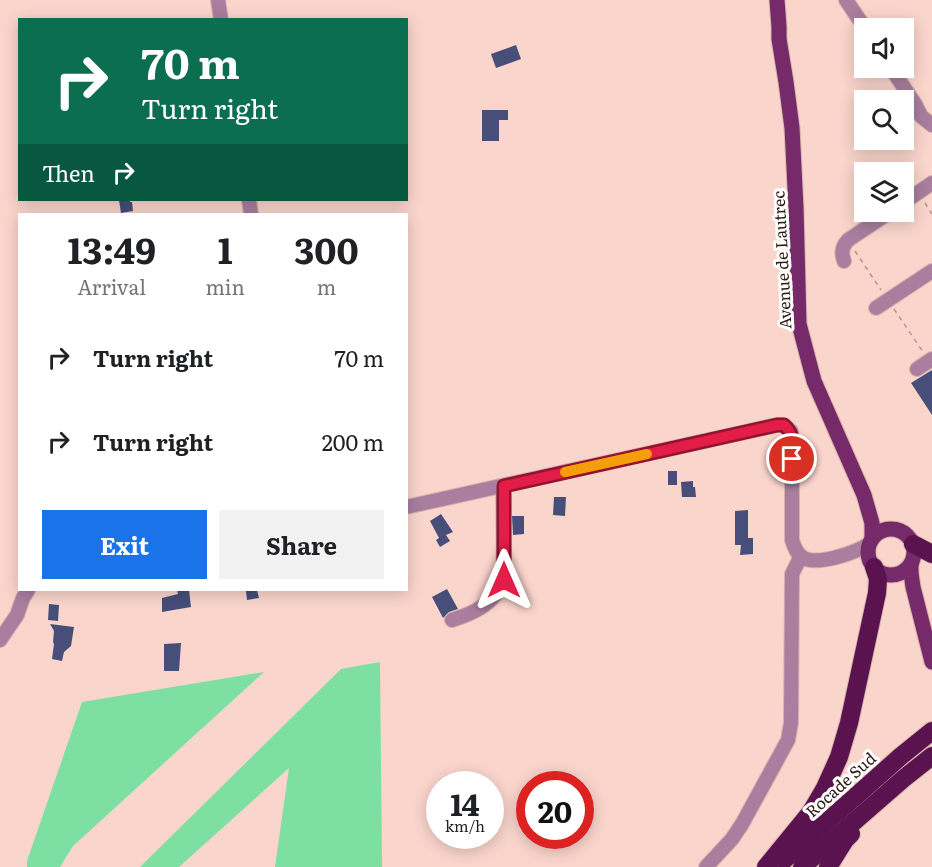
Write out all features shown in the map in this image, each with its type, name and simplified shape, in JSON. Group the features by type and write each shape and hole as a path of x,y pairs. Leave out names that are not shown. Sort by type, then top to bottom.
{"highway":[{"path":"913,544 932,554"},
{"path":"766,867 811,812 839,757 849,723 878,593 877,568"},
{"name":"Rocade Sud","path":"776,867 932,731"},
{"path":"802,867 932,756"},
{"path":"828,867 845,840 903,779"}],"main road":[{"name":"Avenue de Lautrec","path":"765,0 779,39"},
{"name":"Avenue de Lautrec","path":"777,0 779,39 792,128 799,324 814,381 864,495 870,517 871,541"},
{"path":"864,495 879,516 894,529 905,534 913,544 911,564 913,587 932,662"},
{"path":"894,529 882,531 871,541 869,548 877,568 899,582 920,613"},
{"path":"877,568 902,573 911,564"}],"street":[{"path":"218,0 221,18"},
{"path":"846,0 858,18"},
{"path":"898,78 921,116 932,125"},
{"path":"915,104 932,115"},
{"path":"914,196 932,183"},
{"path":"844,261 843,245 875,222"},
{"path":"876,308 932,271"},
{"path":"917,369 932,359"},
{"path":"408,507 784,425 791,431 792,438 792,540 795,549 801,556 810,560 819,560 859,550 871,541"},
{"path":"452,620 486,605 497,593 504,580 504,486"},
{"path":"852,552 863,555 877,568"},
{"path":"706,867 732,839 742,824 788,740 791,723 792,574 801,556"},
{"path":"0,640 17,615 27,591"}],"path":[{"path":"918,193 932,214"}],"green space":[{"path":"380,662 382,867 275,867 289,768 179,867 140,867 341,669"},
{"path":"264,672 73,846 60,867 27,867 27,861 82,702"}],"building":[{"path":"516,45 521,59 496,68 491,54"},
{"path":"482,110 508,110 508,120 499,120 499,141 482,141"},
{"path":"119,201 132,202 133,211 121,213"},
{"path":"932,370 932,415 911,383"},
{"path":"668,471 677,471 677,485 668,485"},
{"path":"693,481 696,497 682,497 681,482"},
{"path":"554,497 566,497 565,516 553,515"},
{"path":"748,510 748,538 753,538 753,554 740,555 741,545 735,545 735,511"},
{"path":"441,514 453,532 446,535 450,541 440,547 436,540 439,538 430,521"},
{"path":"512,516 524,516 524,534 513,535"},
{"path":"447,589 458,609 449,612 443,618 432,597"},
{"path":"177,591 189,591 191,607 162,612 162,598 178,594"},
{"path":"246,591 257,591 259,598 247,600"},
{"path":"49,604 59,605 58,621 48,620"},
{"path":"50,624 74,627 71,646 64,652 62,661 52,659 54,631"},
{"path":"181,643 179,671 164,671 164,644"}],"slow traffic":[{"path":"565,472 647,454"}],"route":[{"path":"504,580 504,486 777,425 784,425 791,431 792,459"}]}
